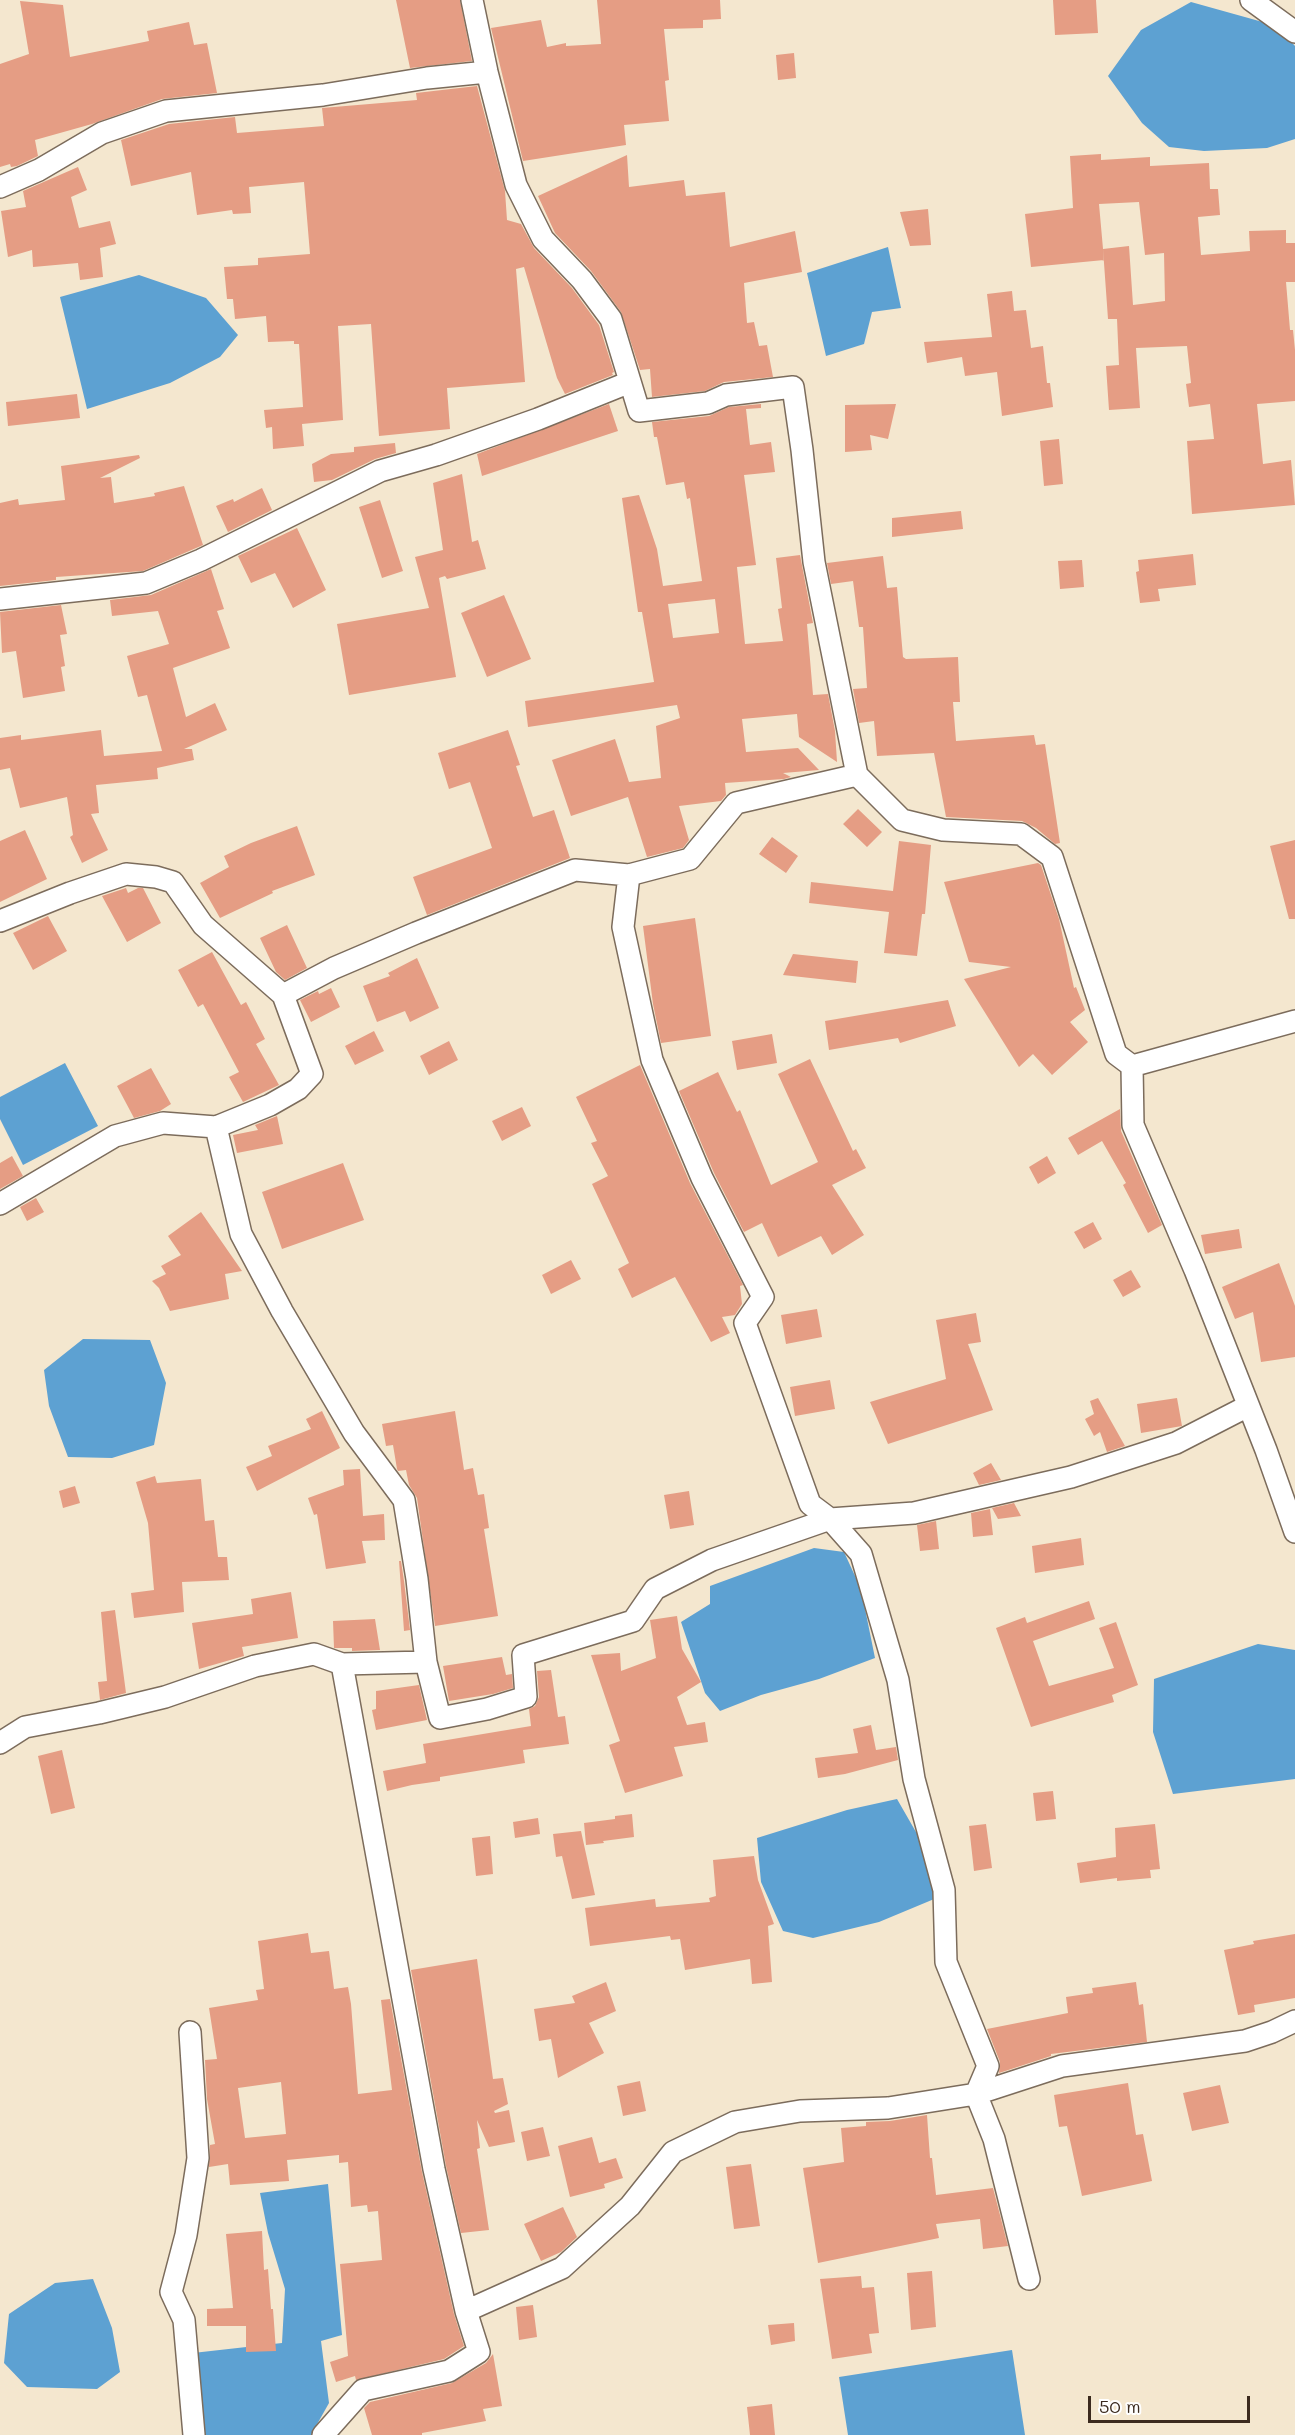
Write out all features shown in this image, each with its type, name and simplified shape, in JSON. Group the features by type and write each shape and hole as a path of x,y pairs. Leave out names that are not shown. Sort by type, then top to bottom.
{"street":[{"path":"472,0 487,72 516,185 543,239 582,280 611,319 639,411 708,403 726,395 793,387 814,562 857,775 902,820 943,830 1021,834 1052,856 1116,1054 1132,1066"},
{"path":"1251,0 1295,32"},
{"path":"0,187 39,171 102,133 166,111 323,95 427,78 487,72"},
{"path":"0,599 146,583 201,560 380,471 436,455 538,419 630,382"},
{"path":"283,995 334,968 405,937 575,870 629,875 690,859 736,803 857,775"},
{"path":"0,921 126,874 156,877 173,882 203,925 283,995 312,1074 298,1089 270,1106 216,1127 164,1123 115,1136 0,1204"},
{"path":"629,875 623,927 652,1060 702,1178 763,1297 745,1323 810,1504 830,1519 861,1554 898,1680 914,1779 944,1890 946,1962 988,2066 976,2094 994,2139 1029,2279"},
{"path":"1132,1066 1295,1021"},
{"path":"1132,1066 1132,1125 1195,1270 1295,1532"},
{"path":"216,1127 241,1234 282,1311 354,1433 404,1500 417,1579 426,1662 440,1718 487,1709 526,1697 523,1655 633,1621 655,1589 712,1560 830,1519 914,1513 1071,1478 1176,1443 1248,1406"},
{"path":"0,1743 26,1727 165,1697 255,1666 314,1654 342,1664 426,1662"},
{"path":"323,2435 363,2390 449,2371 479,2352 466,2311 432,2158 342,1664"},
{"path":"466,2311 562,2268 630,2206 673,2152 735,2122 800,2111 888,2108 976,2094 1062,2066 1202,2045 1245,2041 1295,2021"},
{"path":"190,2032 198,2158 186,2235 171,2292 184,2320 194,2435"}],"water":[{"path":"1191,2 1277,26 1295,46 1295,139 1267,148 1204,151 1169,147 1142,123 1108,76 1141,30"},
{"path":"888,247 901,308 872,312 864,344 826,356 807,273"},
{"path":"139,275 206,298 238,335 220,357 170,383 87,409 60,297"},
{"path":"65,1063 98,1126 23,1165 0,1119 0,1097"},
{"path":"83,1339 150,1340 166,1383 154,1445 112,1458 68,1457 49,1406 44,1370"},
{"path":"814,1548 844,1552 861,1589 875,1658 819,1679 761,1695 720,1711 705,1693 681,1622 710,1604 710,1586"},
{"path":"1258,1644 1295,1650 1295,1779 1173,1794 1153,1732 1154,1679"},
{"path":"897,1799 920,1839 939,1897 879,1922 813,1938 783,1931 761,1882 757,1838 847,1810"},
{"path":"328,2184 342,2335 321,2341 329,2403 311,2435 201,2435 193,2353 282,2343 285,2289 268,2233 260,2193"},
{"path":"93,2279 112,2328 120,2372 97,2389 27,2387 4,2363 9,2314 55,2283"},
{"path":"1012,2350 1025,2435 848,2435 839,2377"}],"building":[{"path":"396,0 460,0 472,61 410,68"},
{"path":"597,0 720,0 721,19 703,20 703,28 664,29 669,80 665,81 669,121 624,125 626,145 523,161 491,28 541,20 547,47 566,43 566,46 601,44"},
{"path":"1053,0 1096,0 1098,33 1055,35"},
{"path":"20,1 63,5 70,57 149,41 147,31 189,22 194,45 207,43 217,93 162,99 92,124 35,140 38,156 17,166 11,167 10,164 0,167 0,64 29,54"},
{"path":"794,53 796,78 778,80 776,55"},
{"path":"477,86 505,191 507,220 521,224 534,248 572,288 599,325 613,375 565,394 557,378 524,267 516,269 525,382 447,388 450,429 379,436 371,324 338,326 343,420 302,424 304,446 273,449 272,427 266,428 264,410 303,407 299,344 294,344 294,341 268,342 266,316 235,319 233,299 227,299 224,267 258,265 258,258 310,254 304,182 249,187 251,213 233,214 232,210 197,215 191,172 131,186 121,140 169,124 235,117 237,133 324,126 322,108 417,100 416,93"},
{"path":"1101,154 1101,160 1150,157 1150,166 1209,163 1210,189 1218,189 1220,215 1198,217 1201,255 1250,251 1249,231 1286,230 1286,243 1295,243 1295,282 1286,282 1290,330 1293,330 1295,350 1295,401 1257,404 1263,464 1291,460 1295,505 1192,514 1187,441 1214,439 1210,404 1189,407 1186,384 1191,383 1187,346 1136,348 1140,408 1109,410 1106,366 1119,365 1117,319 1108,319 1104,260 1031,267 1025,214 1073,208 1070,156","holes":["1139,202 1145,255 1164,253 1165,301 1133,305 1129,246 1103,249 1099,204"]},
{"path":"627,155 629,187 684,180 686,196 725,192 730,247 795,231 802,272 744,283 747,323 754,322 759,346 767,345 773,377 724,382 705,391 652,397 650,369 640,370 621,312 591,271 555,233 538,196"},
{"path":"78,167 87,190 71,197 79,228 110,221 116,244 100,248 103,277 80,280 78,263 33,267 32,250 8,257 1,211 26,207 23,191"},
{"path":"928,209 931,245 910,246 900,212"},
{"path":"1012,291 1014,311 1026,310 1031,348 1043,346 1047,383 1050,383 1053,407 1002,416 997,372 965,376 962,357 927,363 924,342 992,337 987,294"},
{"path":"77,394 80,418 8,426 6,402"},
{"path":"609,404 618,431 482,476 477,454"},
{"path":"761,404 761,408 746,409 750,445 771,442 775,472 744,475 756,565 737,567 745,644 783,641 778,609 782,608 776,558 800,555 813,623 807,624 813,695 828,694 835,731 837,762 799,737 797,714 742,719 746,752 798,748 819,770 783,773 791,777 784,779 725,783 726,795 721,801 679,806 689,840 683,848 647,857 628,797 571,816 552,760 615,739 629,782 661,778 656,726 680,718 677,705 528,727 525,701 654,682 642,612 638,612 622,498 639,495 657,549 663,586 702,581 690,498 687,499 684,482 666,485 652,422 709,416 729,407","holes":["715,599 719,633 673,638 668,604"]},
{"path":"896,404 888,439 870,435 872,450 845,452 845,405"},
{"path":"1059,439 1063,484 1044,486 1040,441"},
{"path":"395,443 396,453 375,459 332,480 314,482 312,464 331,454 354,452 354,447"},
{"path":"139,455 140,458 100,478 111,477 114,503 155,496 154,493 184,486 203,545 143,571 56,577 56,580 0,586 0,503 18,499 19,505 65,500 61,466"},
{"path":"462,474 472,542 478,540 486,569 447,579 445,576 439,578 456,677 349,695 337,624 429,608 415,557 443,550 433,483"},
{"path":"262,488 272,510 228,532 216,506 233,499 234,502"},
{"path":"380,500 403,571 382,578 359,507"},
{"path":"961,511 963,529 892,537 892,518"},
{"path":"297,528 326,590 293,608 275,573 251,583 238,556"},
{"path":"1193,554 1196,585 1158,589 1160,601 1140,603 1136,572 1139,571 1138,560"},
{"path":"883,556 887,588 897,587 903,657 906,659 958,657 960,702 953,702 956,741 1034,735 1036,745 1045,744 1060,843 1055,844 1036,828 1022,821 946,817 934,753 877,756 874,721 859,723 853,689 867,688 863,627 859,627 853,581 831,584 827,563"},
{"path":"1082,560 1084,587 1060,589 1058,561"},
{"path":"211,569 224,609 217,611 230,648 173,668 186,717 215,703 227,730 184,749 192,749 194,760 157,768 158,779 96,785 99,813 91,814 108,850 82,863 70,837 73,835 67,797 20,808 10,768 0,770 0,738 21,735 21,740 101,730 104,756 162,751 147,695 138,697 127,656 169,644 158,611 112,616 110,600 151,595"},
{"path":"504,595 531,659 487,677 461,613"},
{"path":"61,605 67,634 60,635 65,666 61,667 65,691 23,698 16,651 2,653 0,612"},
{"path":"508,730 520,765 516,766 533,817 554,810 570,858 427,915 413,877 492,848 470,782 449,789 438,753"},
{"path":"858,809 882,832 867,847 843,824"},
{"path":"297,826 315,875 272,891 273,893 220,918 200,883 229,867 224,856"},
{"path":"25,830 47,879 0,902 0,841"},
{"path":"772,837 798,856 786,873 759,854"},
{"path":"1295,840 1295,919 1289,919 1270,846"},
{"path":"899,841 931,845 925,914 922,914 917,956 884,953 889,912 809,903 811,882 893,891"},
{"path":"1038,863 1041,865 1059,919 1074,988 1076,987 1085,1010 1070,1022 1088,1042 1052,1075 1033,1054 1019,1067 964,979 1011,967 969,962 944,882"},
{"path":"126,888 128,893 143,888 161,923 127,942 102,896"},
{"path":"48,916 67,951 33,970 13,933"},
{"path":"695,918 711,1036 661,1043 653,1004 643,926"},
{"path":"287,925 307,968 285,980 276,972 260,938"},
{"path":"212,952 241,1005 246,1002 265,1039 256,1044 279,1085 243,1102 229,1077 239,1072 203,1004 198,1007 178,970"},
{"path":"793,954 858,961 856,983 783,975"},
{"path":"417,958 439,1008 410,1022 405,1011 377,1022 363,986 390,976 388,973"},
{"path":"331,988 340,1007 311,1022 300,1000 318,991 319,994"},
{"path":"948,1000 956,1026 900,1043 898,1038 829,1050 825,1021"},
{"path":"374,1031 384,1051 355,1065 345,1046"},
{"path":"772,1034 777,1063 737,1070 732,1041"},
{"path":"449,1041 458,1060 429,1075 420,1056"},
{"path":"810,1059 853,1151 856,1149 866,1168 832,1185 864,1235 832,1255 821,1236 778,1257 762,1223 744,1232 714,1173 679,1091 718,1072 737,1112 740,1110 771,1185 818,1162 778,1074"},
{"path":"640,1065 690,1183 743,1285 740,1286 742,1304 735,1315 722,1317 730,1333 711,1342 675,1277 632,1298 618,1269 629,1263 592,1184 608,1176 591,1143 597,1141 576,1097"},
{"path":"151,1068 171,1104 160,1111 134,1118 117,1086"},
{"path":"522,1107 531,1126 502,1141 492,1121"},
{"path":"1120,1109 1121,1131 1162,1225 1148,1233 1123,1185 1126,1183 1102,1141 1078,1155 1068,1138"},
{"path":"277,1116 283,1144 237,1153 233,1135 258,1130 255,1125"},
{"path":"12,1156 23,1176 0,1189 0,1163"},
{"path":"1047,1156 1056,1173 1038,1184 1029,1167"},
{"path":"343,1163 364,1220 282,1249 262,1192"},
{"path":"36,1198 44,1212 27,1221 20,1207"},
{"path":"201,1212 242,1271 225,1274 229,1299 170,1311 159,1288 152,1281 166,1274 161,1266 181,1255 168,1236"},
{"path":"1093,1222 1102,1239 1084,1249 1074,1232"},
{"path":"1239,1229 1242,1248 1205,1254 1201,1235"},
{"path":"571,1260 581,1279 551,1294 542,1275"},
{"path":"1279,1263 1295,1306 1295,1357 1261,1362 1253,1312 1235,1319 1222,1287"},
{"path":"1131,1270 1141,1287 1123,1297 1113,1280"},
{"path":"817,1309 822,1337 786,1344 781,1315"},
{"path":"976,1313 981,1342 968,1344 993,1410 888,1444 870,1402 946,1379 936,1320"},
{"path":"830,1380 835,1409 795,1416 790,1387"},
{"path":"1098,1398 1125,1446 1107,1452 1100,1432 1094,1436 1085,1419 1094,1414 1090,1401"},
{"path":"1177,1398 1182,1426 1141,1433 1137,1404"},
{"path":"322,1411 340,1448 257,1491 246,1467 272,1456 268,1446 311,1429 306,1419"},
{"path":"455,1411 464,1470 473,1468 478,1495 484,1494 489,1528 484,1529 498,1616 435,1626 417,1498 409,1485 406,1470 398,1471 397,1469 393,1445 386,1446 382,1424"},
{"path":"991,1463 1001,1480 979,1485 973,1473"},
{"path":"360,1469 363,1516 384,1514 385,1540 362,1541 366,1563 326,1569 317,1514 314,1515 308,1498 344,1485 343,1470"},
{"path":"155,1476 157,1483 201,1479 205,1521 214,1520 218,1557 227,1557 229,1580 182,1582 184,1612 134,1618 131,1593 154,1590 148,1523 136,1482"},
{"path":"75,1486 80,1503 63,1508 59,1491"},
{"path":"689,1491 694,1525 670,1529 664,1495"},
{"path":"1014,1503 1021,1516 998,1519 992,1508"},
{"path":"990,1509 993,1535 973,1537 971,1513"},
{"path":"936,1521 939,1549 920,1551 917,1525"},
{"path":"1081,1538 1084,1565 1035,1573 1032,1546"},
{"path":"399,1561 401,1561 410,1630 404,1631"},
{"path":"291,1592 298,1638 242,1647 244,1656 199,1669 192,1623 253,1614 251,1599"},
{"path":"1089,1601 1095,1619 1033,1641 1049,1686 1114,1668 1099,1628 1116,1622 1138,1685 1112,1695 1114,1702 1031,1727 996,1628 1025,1617 1027,1623"},
{"path":"115,1610 126,1693 100,1700 98,1682 107,1681 101,1612"},
{"path":"677,1616 682,1649 701,1682 677,1697 687,1725 705,1722 708,1742 674,1747 683,1776 625,1793 609,1745 620,1741 591,1655 620,1653 621,1671 656,1658 650,1620"},
{"path":"375,1619 380,1650 352,1651 352,1648 334,1648 333,1621"},
{"path":"502,1657 506,1675 512,1674 513,1688 493,1694 449,1701 443,1666"},
{"path":"551,1670 558,1717 565,1716 569,1744 523,1750 525,1763 440,1777 440,1781 387,1791 383,1771 426,1763 423,1744 531,1726 529,1709 535,1706 539,1697 537,1671"},
{"path":"419,1685 427,1720 376,1730 372,1710 376,1709 376,1691"},
{"path":"871,1725 876,1750 896,1747 898,1760 845,1774 818,1778 815,1758 858,1753 853,1729"},
{"path":"62,1750 75,1808 51,1814 38,1756"},
{"path":"1053,1791 1056,1819 1036,1821 1033,1793"},
{"path":"632,1814 634,1837 586,1845 584,1823"},
{"path":"538,1818 540,1834 515,1838 513,1822"},
{"path":"986,1824 992,1868 974,1871 969,1826"},
{"path":"1155,1824 1160,1869 1150,1870 1151,1878 1117,1881 1117,1878 1080,1883 1077,1863 1116,1857 1115,1828"},
{"path":"581,1831 595,1895 572,1899 562,1856 556,1857 553,1834"},
{"path":"490,1836 493,1874 476,1876 472,1838"},
{"path":"754,1856 758,1880 774,1924 768,1926 772,1982 752,1984 750,1959 685,1970 680,1939 671,1940 670,1936 590,1946 585,1908 655,1899 656,1907 710,1902 709,1898 716,1896 713,1860"},
{"path":"308,1933 311,1953 329,1951 334,1989 348,1987 358,2094 392,2090 381,2000 390,1999 422,2172 454,2314 464,2346 444,2359 356,2380 355,2376 336,2382 330,2362 348,2356 340,2264 382,2260 378,2211 368,2212 367,2205 351,2207 348,2162 339,2163 339,2155 287,2160 289,2181 230,2185 228,2164 209,2167 210,2145 215,2144 207,2099 205,2060 217,2059 209,2008 258,2000 256,1990 264,1989 258,1941","holes":["281,2082 286,2134 245,2138 238,2088"]},
{"path":"1295,1934 1295,1998 1254,2005 1255,2012 1238,2015 1224,1950 1254,1944 1253,1941"},
{"path":"477,1959 493,2079 503,2078 508,2104 494,2111 495,2113 509,2110 515,2142 489,2147 477,2120 480,2148 477,2149 489,2230 461,2233 446,2166 411,1970"},
{"path":"606,1982 616,2011 589,2023 604,2053 558,2078 551,2039 539,2041 534,2009 575,2003 572,1996"},
{"path":"1136,1982 1139,2005 1143,2004 1147,2042 1051,2054 1051,2056 999,2073 1000,2062 987,2029 1068,2013 1066,1997 1093,1993 1092,1988"},
{"path":"640,2081 646,2111 623,2116 617,2086"},
{"path":"1128,2083 1136,2135 1143,2134 1152,2181 1082,2196 1067,2126 1059,2127 1054,2095"},
{"path":"1220,2085 1229,2123 1192,2131 1183,2093"},
{"path":"927,2115 930,2158 932,2158 936,2195 993,2188 1008,2246 983,2249 980,2219 936,2224 939,2238 818,2263 803,2168 844,2162 841,2128 866,2126 866,2122"},
{"path":"543,2127 550,2156 527,2161 521,2132"},
{"path":"592,2137 599,2163 616,2158 623,2178 604,2184 605,2188 570,2197 558,2146"},
{"path":"751,2164 760,2226 734,2229 726,2167"},
{"path":"563,2207 577,2237 561,2252 541,2261 524,2224"},
{"path":"262,2231 264,2270 268,2269 276,2351 246,2352 246,2326 207,2326 207,2309 233,2308 226,2234"},
{"path":"932,2271 936,2327 911,2330 907,2273"},
{"path":"861,2276 862,2288 874,2287 879,2333 869,2334 872,2353 832,2359 820,2279"},
{"path":"533,2305 537,2337 519,2340 516,2307"},
{"path":"794,2323 795,2341 771,2345 768,2325"},
{"path":"493,2354 502,2406 483,2409 486,2421 422,2433 422,2435 372,2435 364,2408 370,2402 452,2383 486,2363"},
{"path":"772,2404 775,2435 750,2435 747,2407"}]}
